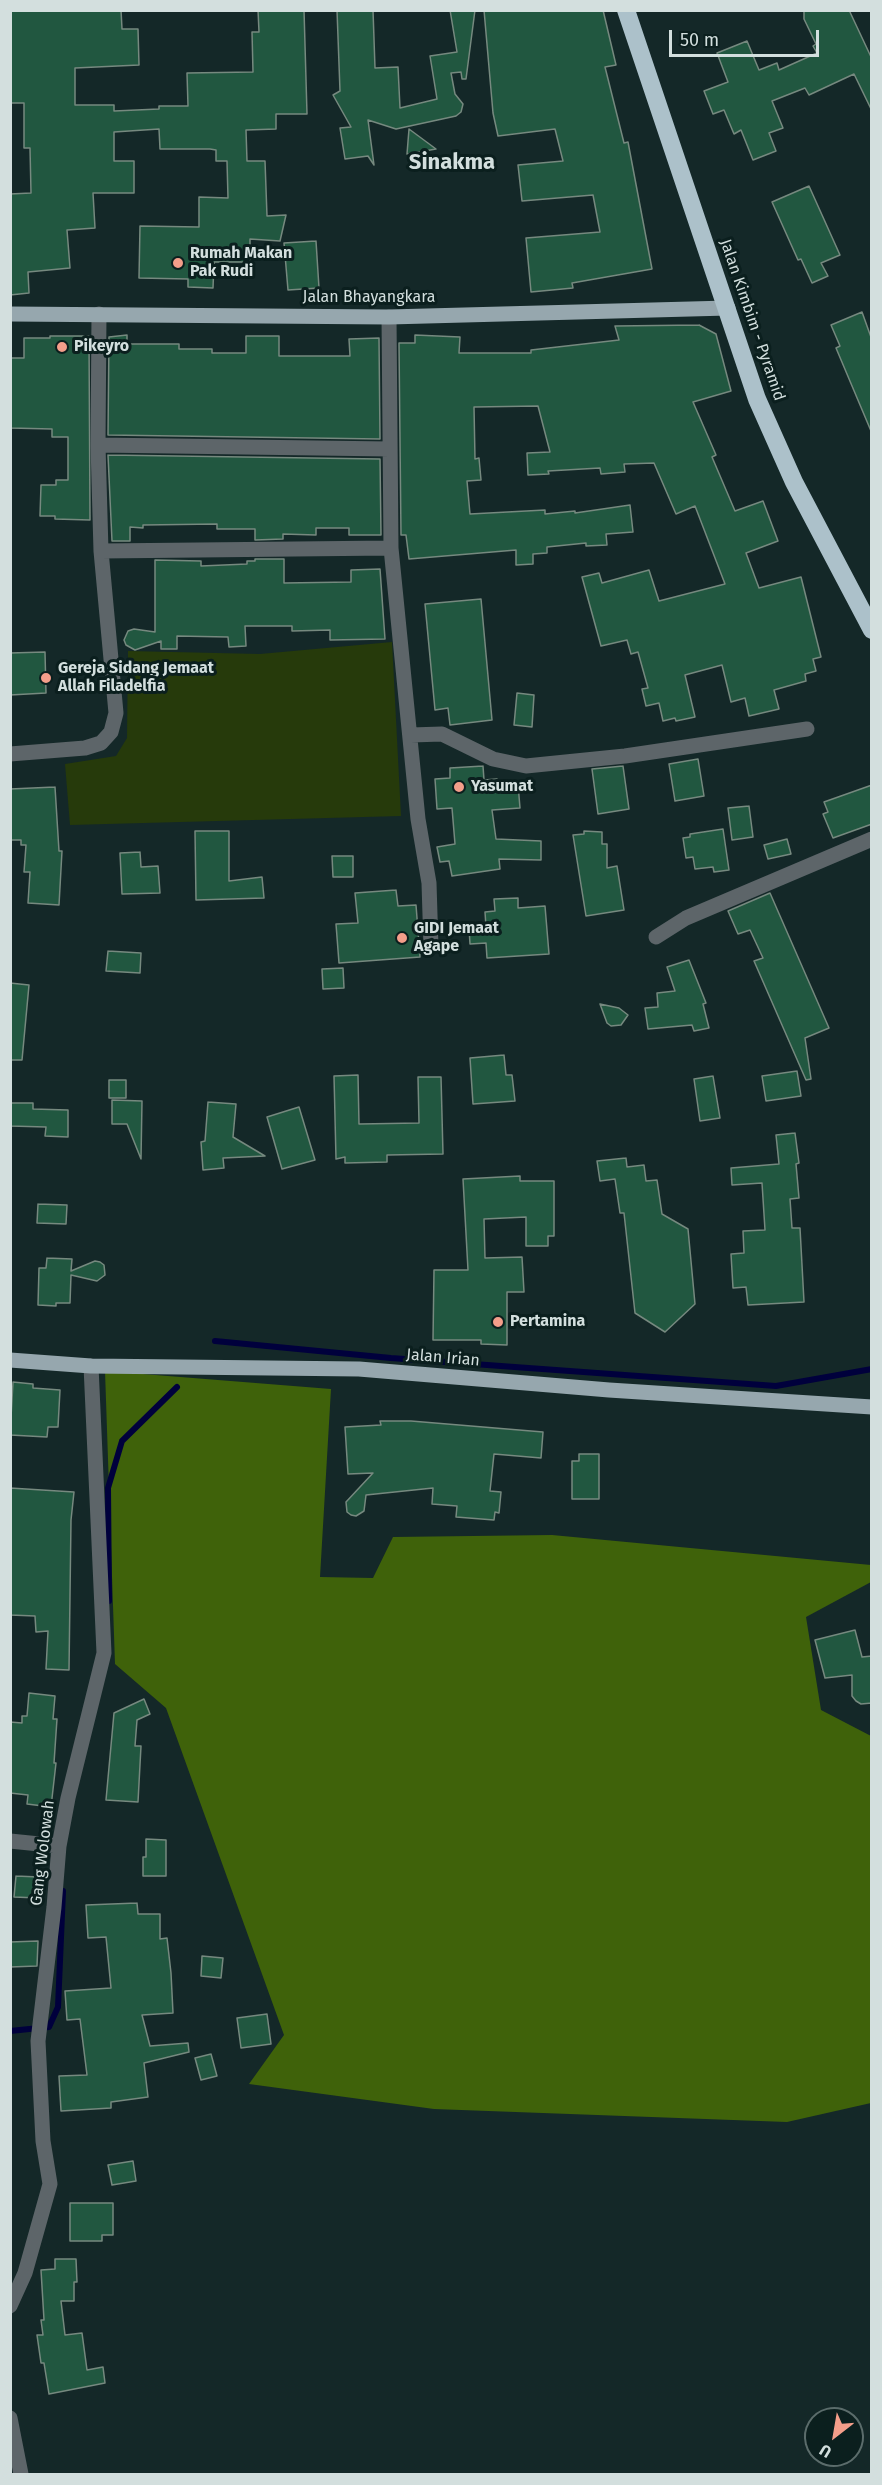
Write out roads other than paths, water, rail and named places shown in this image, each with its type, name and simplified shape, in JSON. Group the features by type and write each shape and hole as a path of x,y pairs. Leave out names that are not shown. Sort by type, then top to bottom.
{"highway":[{"name":"Jalan Kimbim - Pyramid","path":"626,10 757,399 794,482 872,630"}],"main road":[{"name":"Jalan Bhayangkara","path":"10,314 389,317 728,308"},
{"name":"Jalan Irian","path":"10,1360 91,1366 359,1369 609,1390 872,1407"}],"street":[{"path":"10,753 85,748 101,742 111,732 116,712 101,551 98,445 99,314"},
{"path":"389,317 391,548 418,819 429,883 431,947"},
{"path":"98,445 390,449"},
{"path":"101,551 391,548"},
{"path":"411,735 442,734 493,759 526,766 626,756 807,729"},
{"path":"656,937 686,918 872,839"},
{"name":"Gang Wolowah","path":"10,2306 25,2273 50,2184 43,2141 38,2042 59,1845 68,1798 104,1653 91,1366"},
{"path":"10,1841 59,1845"},
{"path":"10,2418 21,2475"}],"waterway":[{"path":"215,1341 391,1358 776,1386 872,1369"},
{"path":"109,1601 108,1488 122,1441 177,1387"},
{"path":"10,2031 49,2027 58,2007 63,1891"}],"place":[{"name":"Rumah Makan Pak Rudi","path":"178,263"},
{"name":"Pikeyro","path":"62,347"},
{"name":"Gereja Sidang Jemaat Allah Filadelfia","path":"46,678"},
{"name":"Yasumat","path":"459,787"},
{"name":"GIDI Jemaat Agape","path":"402,938"},
{"name":"Pertamina","path":"498,1322"}],"district":[{"name":"Sinakma","path":"452,163"}]}
